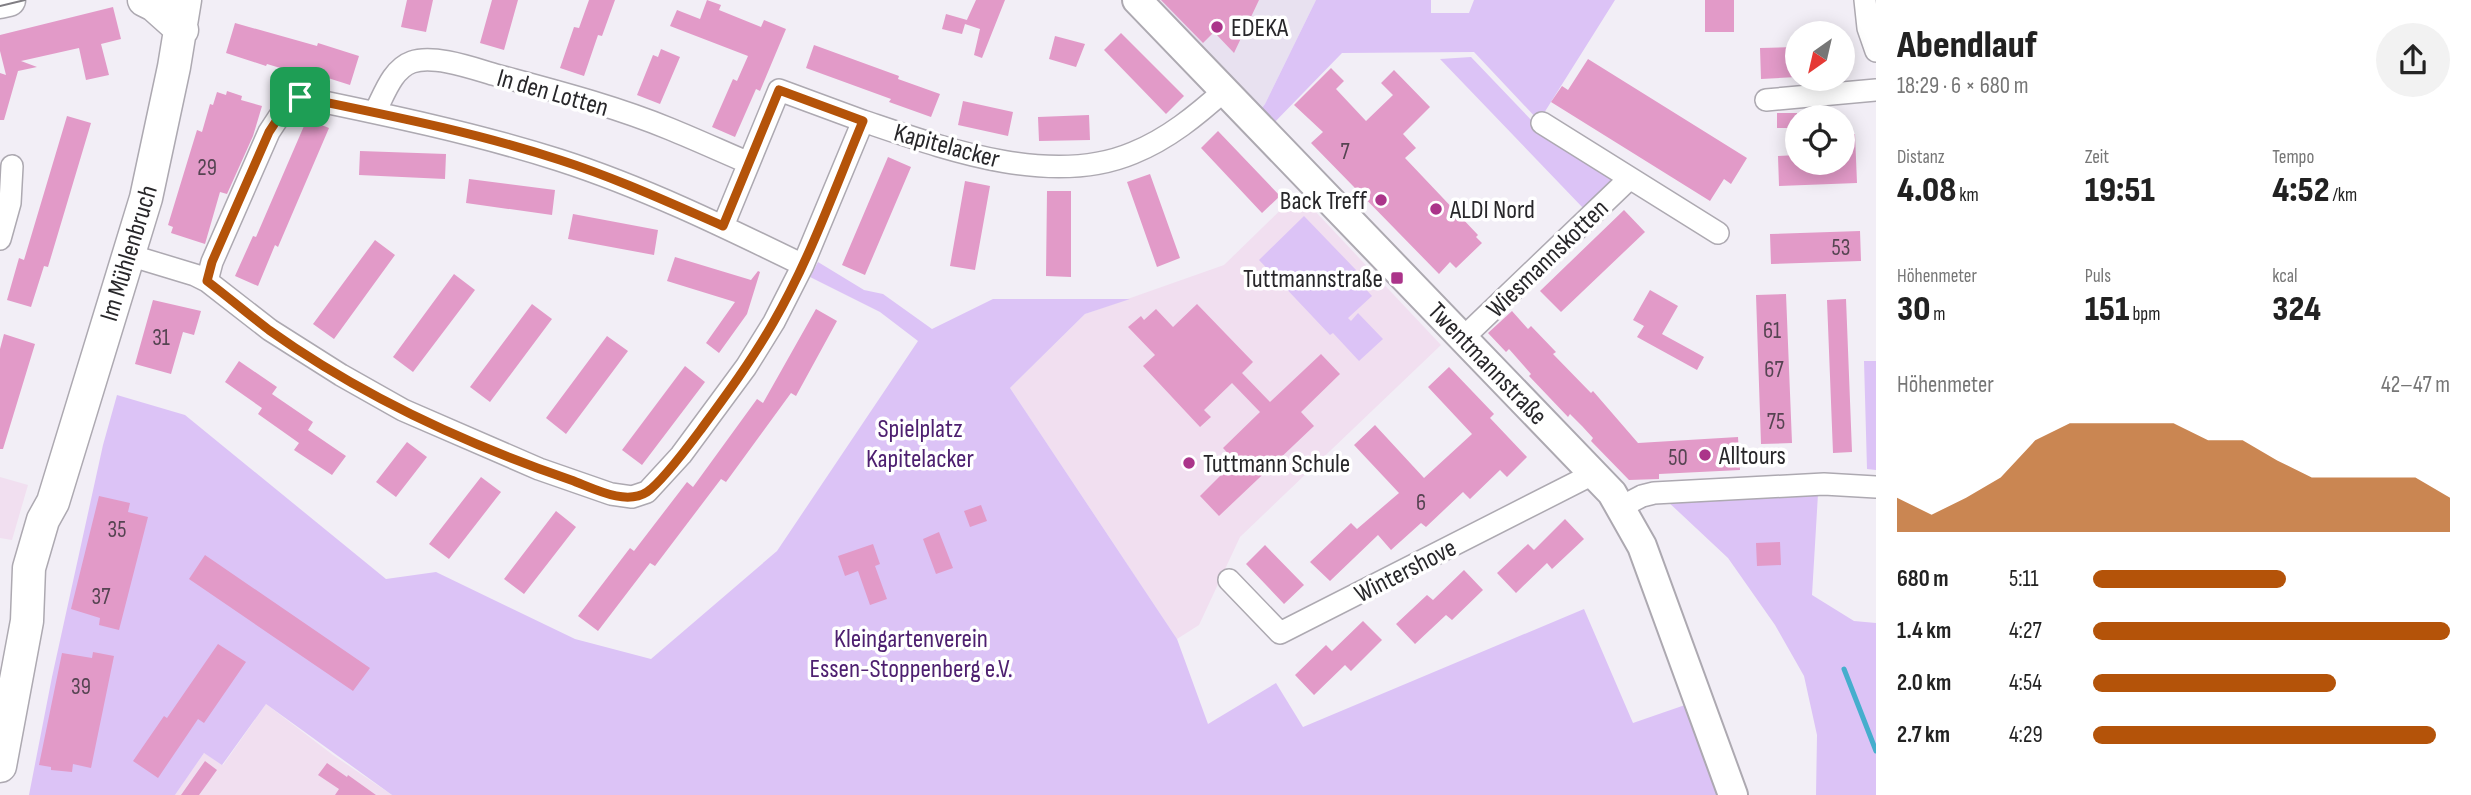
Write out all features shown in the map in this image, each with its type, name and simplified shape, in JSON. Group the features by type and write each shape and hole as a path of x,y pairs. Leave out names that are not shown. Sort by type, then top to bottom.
{"main road":[{"path":"0,2 9,0"},
{"path":"144,0 183,15"},
{"name":"Im Mühlenbruch","path":"0,766 27,621 29,568 43,520 53,502 146,198 183,15"}],"street":[{"name":"Twentmannstraße","path":"1137,0 1595,474 1621,507 1642,546 1733,795"},
{"path":"1865,0 1868,28 1876,51"},
{"name":"In den Lotten","path":"375,112 401,68 415,61 430,60 468,67 586,99 669,128 749,163"},
{"path":"723,226 779,90 863,121"},
{"name":"Kapitelacker","path":"129,255 207,281 270,330 403,410 539,469 611,494 632,497 647,492 681,456 738,379 774,322 803,265 863,121 960,152 996,159 1061,166 1093,164 1130,155 1160,140 1225,90"},
{"path":"1766,100 1876,90"},
{"path":"207,281 212,262 269,132 292,97 375,112 561,160 723,226 803,265"},
{"name":"Wiesmannskotten","path":"1542,123 1718,233"},
{"path":"0,239 10,203 12,166"},
{"name":"Wiesmannskotten","path":"1463,338 1630,178"},
{"name":"Wintershove","path":"1229,580 1280,633 1595,474"},
{"path":"1621,507 1654,493 1824,484 1876,487"}],"shaded area":[{"path":"1142,0 1316,0 1265,104 1255,117"},
{"name":"Tuttmann Schule","path":"1298,193 1441,345 1240,537 1199,625 1177,639 1010,388 1085,314 1224,265"},
{"path":"0,477 28,485 12,540 0,538"},
{"path":"266,704 333,755 392,795 175,795 204,753 223,765"}],"green space":[{"path":"1316,0 1431,0 1431,13 1469,13 1474,0 1615,0 1539,121 1474,52 1342,53 1267,130 1255,117 1265,104"},
{"path":"1471,57 1535,124 1625,178 1584,209 1440,59"},
{"path":"1304,216 1357,271 1356,284 1359,288 1362,285 1372,296 1348,318 1351,321 1358,313 1383,339 1359,361 1333,333 1330,335 1259,260"},
{"path":"818,262 864,290 883,294 932,329 993,299 1130,299 1085,314 1010,388 1177,639 1208,724 1276,683 1303,727 1584,609 1633,723 1685,705 1721,795 392,795 266,704 222,765 204,753 175,795 29,795 103,445 117,395 185,415 386,579 436,572 575,639 651,659 777,551 918,341 880,312 810,277"},
{"path":"1864,361 1876,361 1876,470 1867,469"},
{"path":"1818,494 1812,595 1854,621 1876,623 1876,795 1816,795 1817,735 1804,676 1775,625 1728,558 1665,499"}],"building":[{"path":"407,0 433,0 426,32 401,27"},
{"path":"492,0 518,0 504,50 480,43"},
{"path":"589,0 615,0 602,36 598,35 584,76 560,68 574,27 579,28"},
{"path":"707,0 721,5 719,10 761,27 764,20 786,29 760,91 756,89 735,137 712,127 733,79 737,81 748,56 670,26 677,10 700,19"},
{"path":"976,0 1005,0 982,58 974,55 980,29 965,24 962,34 942,29 946,14 967,20"},
{"name":"EDEKA","path":"1161,0 1259,0 1234,53 1214,32 1203,43"},
{"path":"1705,0 1734,0 1734,32 1705,32"},
{"path":"113,7 121,39 101,44 109,75 86,80 79,48 21,61 37,67 18,71 4,120 0,120 0,73 6,75 0,51 0,35"},
{"path":"235,23 359,56 350,85 309,72 307,76 267,64 266,66 226,53"},
{"path":"1121,33 1184,96 1166,114 1104,50"},
{"path":"1055,36 1085,44 1076,67 1049,59"},
{"path":"814,45 940,94 931,117 889,102 891,99 806,68"},
{"path":"1785,47 1785,78 1761,79 1760,48"},
{"path":"661,49 680,57 660,104 637,95 653,55 658,57"},
{"path":"1588,59 1747,158 1731,184 1724,179 1710,201 1551,102 1562,86 1568,90"},
{"path":"1331,68 1344,81 1336,89 1366,121 1393,95 1381,83 1394,70 1430,107 1403,134 1416,148 1405,158 1478,235 1476,237 1482,243 1456,268 1450,262 1439,274 1311,143 1323,132 1294,105"},
{"path":"227,91 242,96 241,100 262,106 253,136 227,194 220,192 205,244 171,233 173,227 168,225 197,130 202,132 210,104 213,105 217,92 226,95"},
{"path":"963,101 1013,112 1008,136 958,125"},
{"path":"1777,113 1785,113 1785,128 1777,128"},
{"path":"1089,115 1090,140 1039,141 1038,117"},
{"path":"67,116 91,123 48,267 44,266 31,307 7,300 19,258 24,260"},
{"path":"307,119 329,128 278,247 275,245 258,286 235,276 253,236 256,237"},
{"path":"1218,131 1280,196 1262,213 1201,148"},
{"path":"1855,134 1857,183 1779,186 1778,156 1785,156 1785,175 1855,175"},
{"path":"360,151 446,154 445,179 359,175"},
{"path":"888,157 911,167 865,275 842,265"},
{"path":"1150,174 1180,258 1157,267 1127,182"},
{"path":"469,179 555,190 552,215 466,203"},
{"path":"965,181 990,186 975,270 950,266"},
{"path":"1047,191 1071,191 1071,277 1046,276"},
{"path":"1624,210 1645,232 1561,312 1540,291"},
{"path":"573,214 658,230 654,255 568,239"},
{"path":"1860,231 1861,261 1771,264 1770,234"},
{"path":"375,240 395,255 334,339 313,324"},
{"path":"675,257 751,280 760,272 747,314 719,353 706,343 735,302 667,281"},
{"path":"454,274 475,290 413,372 393,357"},
{"path":"1650,290 1678,306 1662,334 1704,357 1697,370 1637,337 1644,326 1633,320"},
{"path":"1786,294 1792,443 1761,444 1756,295"},
{"path":"1846,299 1852,452 1833,453 1827,300"},
{"path":"153,300 201,311 194,335 183,332 171,374 135,364"},
{"path":"532,304 552,319 490,402 470,387"},
{"path":"1197,304 1253,362 1242,373 1270,402 1321,354 1340,374 1301,412 1314,426 1219,516 1200,496 1235,461 1223,448 1260,412 1232,383 1204,410 1211,417 1200,427 1143,366 1155,355 1128,327 1141,316 1144,320 1156,309 1173,327"},
{"path":"816,309 837,321 796,396 791,393 726,482 721,479 655,566 650,563 598,631 578,616 630,548 634,551 687,482 693,487 757,399 763,403"},
{"path":"1512,311 1528,329 1531,326 1556,352 1553,354 1591,393 1593,391 1638,443 1738,437 1740,470 1659,474 1659,479 1629,480 1591,441 1593,438 1582,426 1570,414 1568,417 1529,376 1531,374 1509,349 1506,352 1488,333"},
{"path":"4,334 35,344 3,449 0,449 0,349"},
{"path":"607,336 628,351 566,434 546,418"},
{"path":"239,361 277,387 272,394 313,422 308,430 346,456 332,475 294,450 299,443 258,414 262,408 225,382"},
{"path":"685,366 705,382 642,465 622,450"},
{"path":"1449,367 1494,414 1490,418 1527,457 1507,477 1500,470 1470,499 1463,492 1426,527 1421,523 1391,550 1378,535 1330,581 1310,562 1351,523 1357,529 1399,493 1354,445 1375,425 1424,478 1472,434 1428,387"},
{"path":"407,442 427,457 396,497 376,482"},
{"path":"481,477 501,492 449,559 429,544"},
{"path":"99,496 130,503 128,512 148,517 119,630 99,625 100,618 71,609"},
{"path":"981,505 987,521 970,527 964,511"},
{"path":"556,511 576,527 524,594 504,579"},
{"path":"1565,519 1584,539 1552,569 1547,563 1516,593 1497,573 1528,544 1534,550"},
{"path":"939,532 953,568 936,574 923,539"},
{"path":"1780,542 1781,565 1757,566 1756,543"},
{"path":"873,544 880,564 875,566 887,599 870,605 858,571 845,576 838,556"},
{"path":"1265,545 1304,585 1284,604 1246,564"},
{"path":"205,555 370,668 353,691 189,579"},
{"path":"1464,570 1483,590 1452,620 1446,615 1415,644 1396,624 1427,595 1433,600"},
{"path":"1363,621 1382,640 1351,671 1345,665 1314,695 1295,675 1326,645 1332,651"},
{"path":"218,644 246,662 204,723 198,719 158,778 133,761 164,716 167,718"},
{"path":"93,652 114,656 91,768 73,764 72,772 51,770 51,767 39,765 62,653 92,658"},
{"path":"205,761 217,770 199,795 181,795"},
{"path":"327,763 376,795 335,795 339,789 318,775"}],"waterway":[{"path":"1844,669 1876,751"}],"tram line":[{"path":"0,6 25,0"}],"place":[{"name":"EDEKA","path":"1217,27"},
{"name":"Back Treff","path":"1381,200"},
{"name":"ALDI Nord","path":"1436,209"},
{"name":"Tuttmannstraße","path":"1397,278"},
{"name":"Alltours","path":"1705,455"},
{"name":"Tuttmann Schule","path":"1189,463"}],"route":[{"path":"779,90 863,121 803,265 774,322 746,368 681,456 647,492 632,497 611,494 539,469 403,410 270,330 207,281 212,262 269,132 292,97 300,97 472,135 561,160 723,226 779,90"}],"park label":[{"name":"Spielplatz Kapitelacker","path":"920,443"},
{"name":"Kleingartenverein Essen-Stoppenberg e.V.","path":"911,653"}]}
